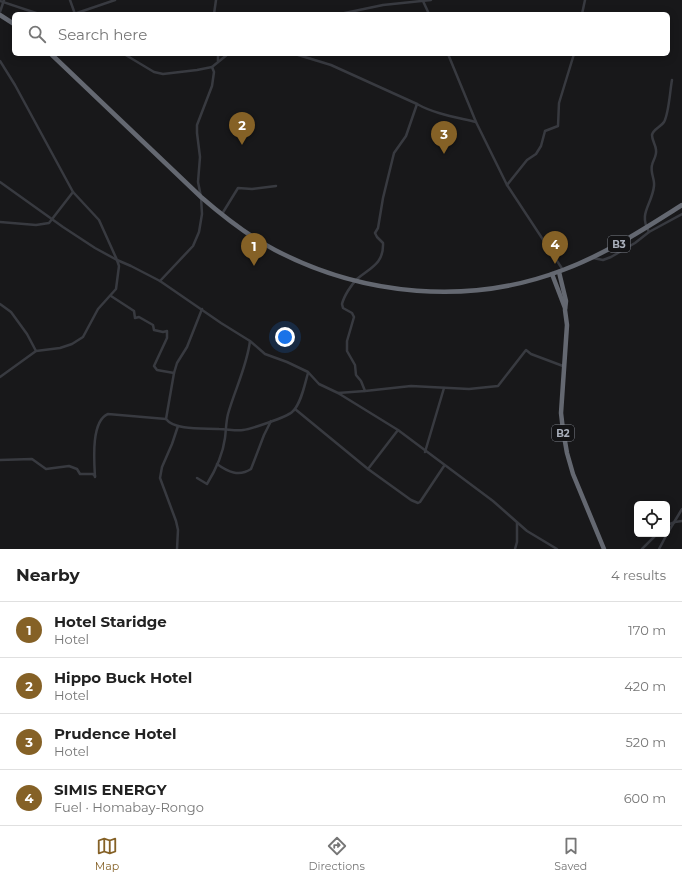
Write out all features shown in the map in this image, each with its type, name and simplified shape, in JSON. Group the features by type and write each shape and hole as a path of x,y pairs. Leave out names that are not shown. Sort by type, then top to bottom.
{"highway":[{"path":"0,13 12,22"},
{"path":"53,56 201,198 255,238 313,268 355,281 394,289 417,291 464,292 520,284 552,274"},
{"name":"B3","path":"552,274 592,258 615,246 682,205"},
{"name":"B2","path":"561,271 566,295 566,324 561,413 566,452 581,497 604,549"},
{"name":"B2","path":"552,274 565,310"}],"street":[{"path":"70,0 73,12"},
{"path":"80,12 115,0"},
{"path":"214,12 216,0"},
{"path":"350,12 383,5 431,0"},
{"path":"582,12 585,0"},
{"path":"0,1 4,1 34,12"},
{"path":"0,13 4,1"},
{"path":"423,1 428,12"},
{"path":"127,56 141,65 159,73 189,71 212,67 226,56"},
{"path":"218,56 218,62"},
{"path":"302,56 331,65 426,109 444,115 476,122"},
{"path":"449,56 476,122 507,185 561,271"},
{"path":"507,185 528,160 536,154 541,146 545,131 558,126 559,104 573,56"},
{"path":"0,61 15,85 73,192 99,220 119,266 116,289 98,309 83,337 72,344 60,348 36,351 0,377"},
{"path":"160,281 195,243 199,232 202,214 198,182 200,157 197,125 212,86 214,72 212,67"},
{"path":"649,232 646,228 644,213 649,204 654,187 651,173 656,153 652,134 664,122 672,80"},
{"path":"365,391 361,381 356,375 355,365 350,360 347,351 354,315 343,308 342,304 355,281 375,266 380,258 383,243 375,233 378,228 383,198 394,153 406,136 417,104"},
{"path":"0,182 95,248 160,281 250,341 265,354 308,372 319,384 338,393 398,430 425,452 493,501 539,539 557,549"},
{"path":"222,215 238,188 276,186"},
{"path":"0,222 36,225 49,223 73,192"},
{"path":"592,258 603,260 611,257 635,243 649,232 682,214"},
{"path":"111,296 134,311 135,318 139,317 153,325 154,330 163,332 167,331 167,338 154,366 157,370 174,374"},
{"path":"0,304 11,312 27,334 36,351"},
{"path":"166,419 177,363 187,347 202,309"},
{"path":"197,478 207,484 211,478 223,447 227,417 232,399 249,355 250,341"},
{"path":"338,393 411,386 469,389 498,386 526,350 531,354 563,366"},
{"path":"0,460 32,459 46,469 69,466 77,469 80,474 93,474 95,476 95,444 98,423 101,418 108,414 166,419 178,426 244,430 290,414 295,409 308,372"},
{"path":"425,452 444,388"},
{"path":"295,409 368,469 411,500 418,503 444,466"},
{"path":"216,464 227,471 238,474 251,469 271,421"},
{"path":"177,549 178,530 176,521 160,478 162,467 178,426"},
{"path":"368,469 398,430"},
{"path":"670,530 682,509"},
{"path":"670,524 682,521"},
{"path":"514,549 517,542 518,523"},
{"path":"642,549 654,537"},
{"path":"659,549 665,537"}],"place":[{"name":"Hippo Buck Hotel","path":"242,145"},
{"name":"Prudence Hotel","path":"444,154"},
{"name":"SIMIS ENERGY","path":"555,264"},
{"name":"Hotel Staridge","path":"254,266"}]}
